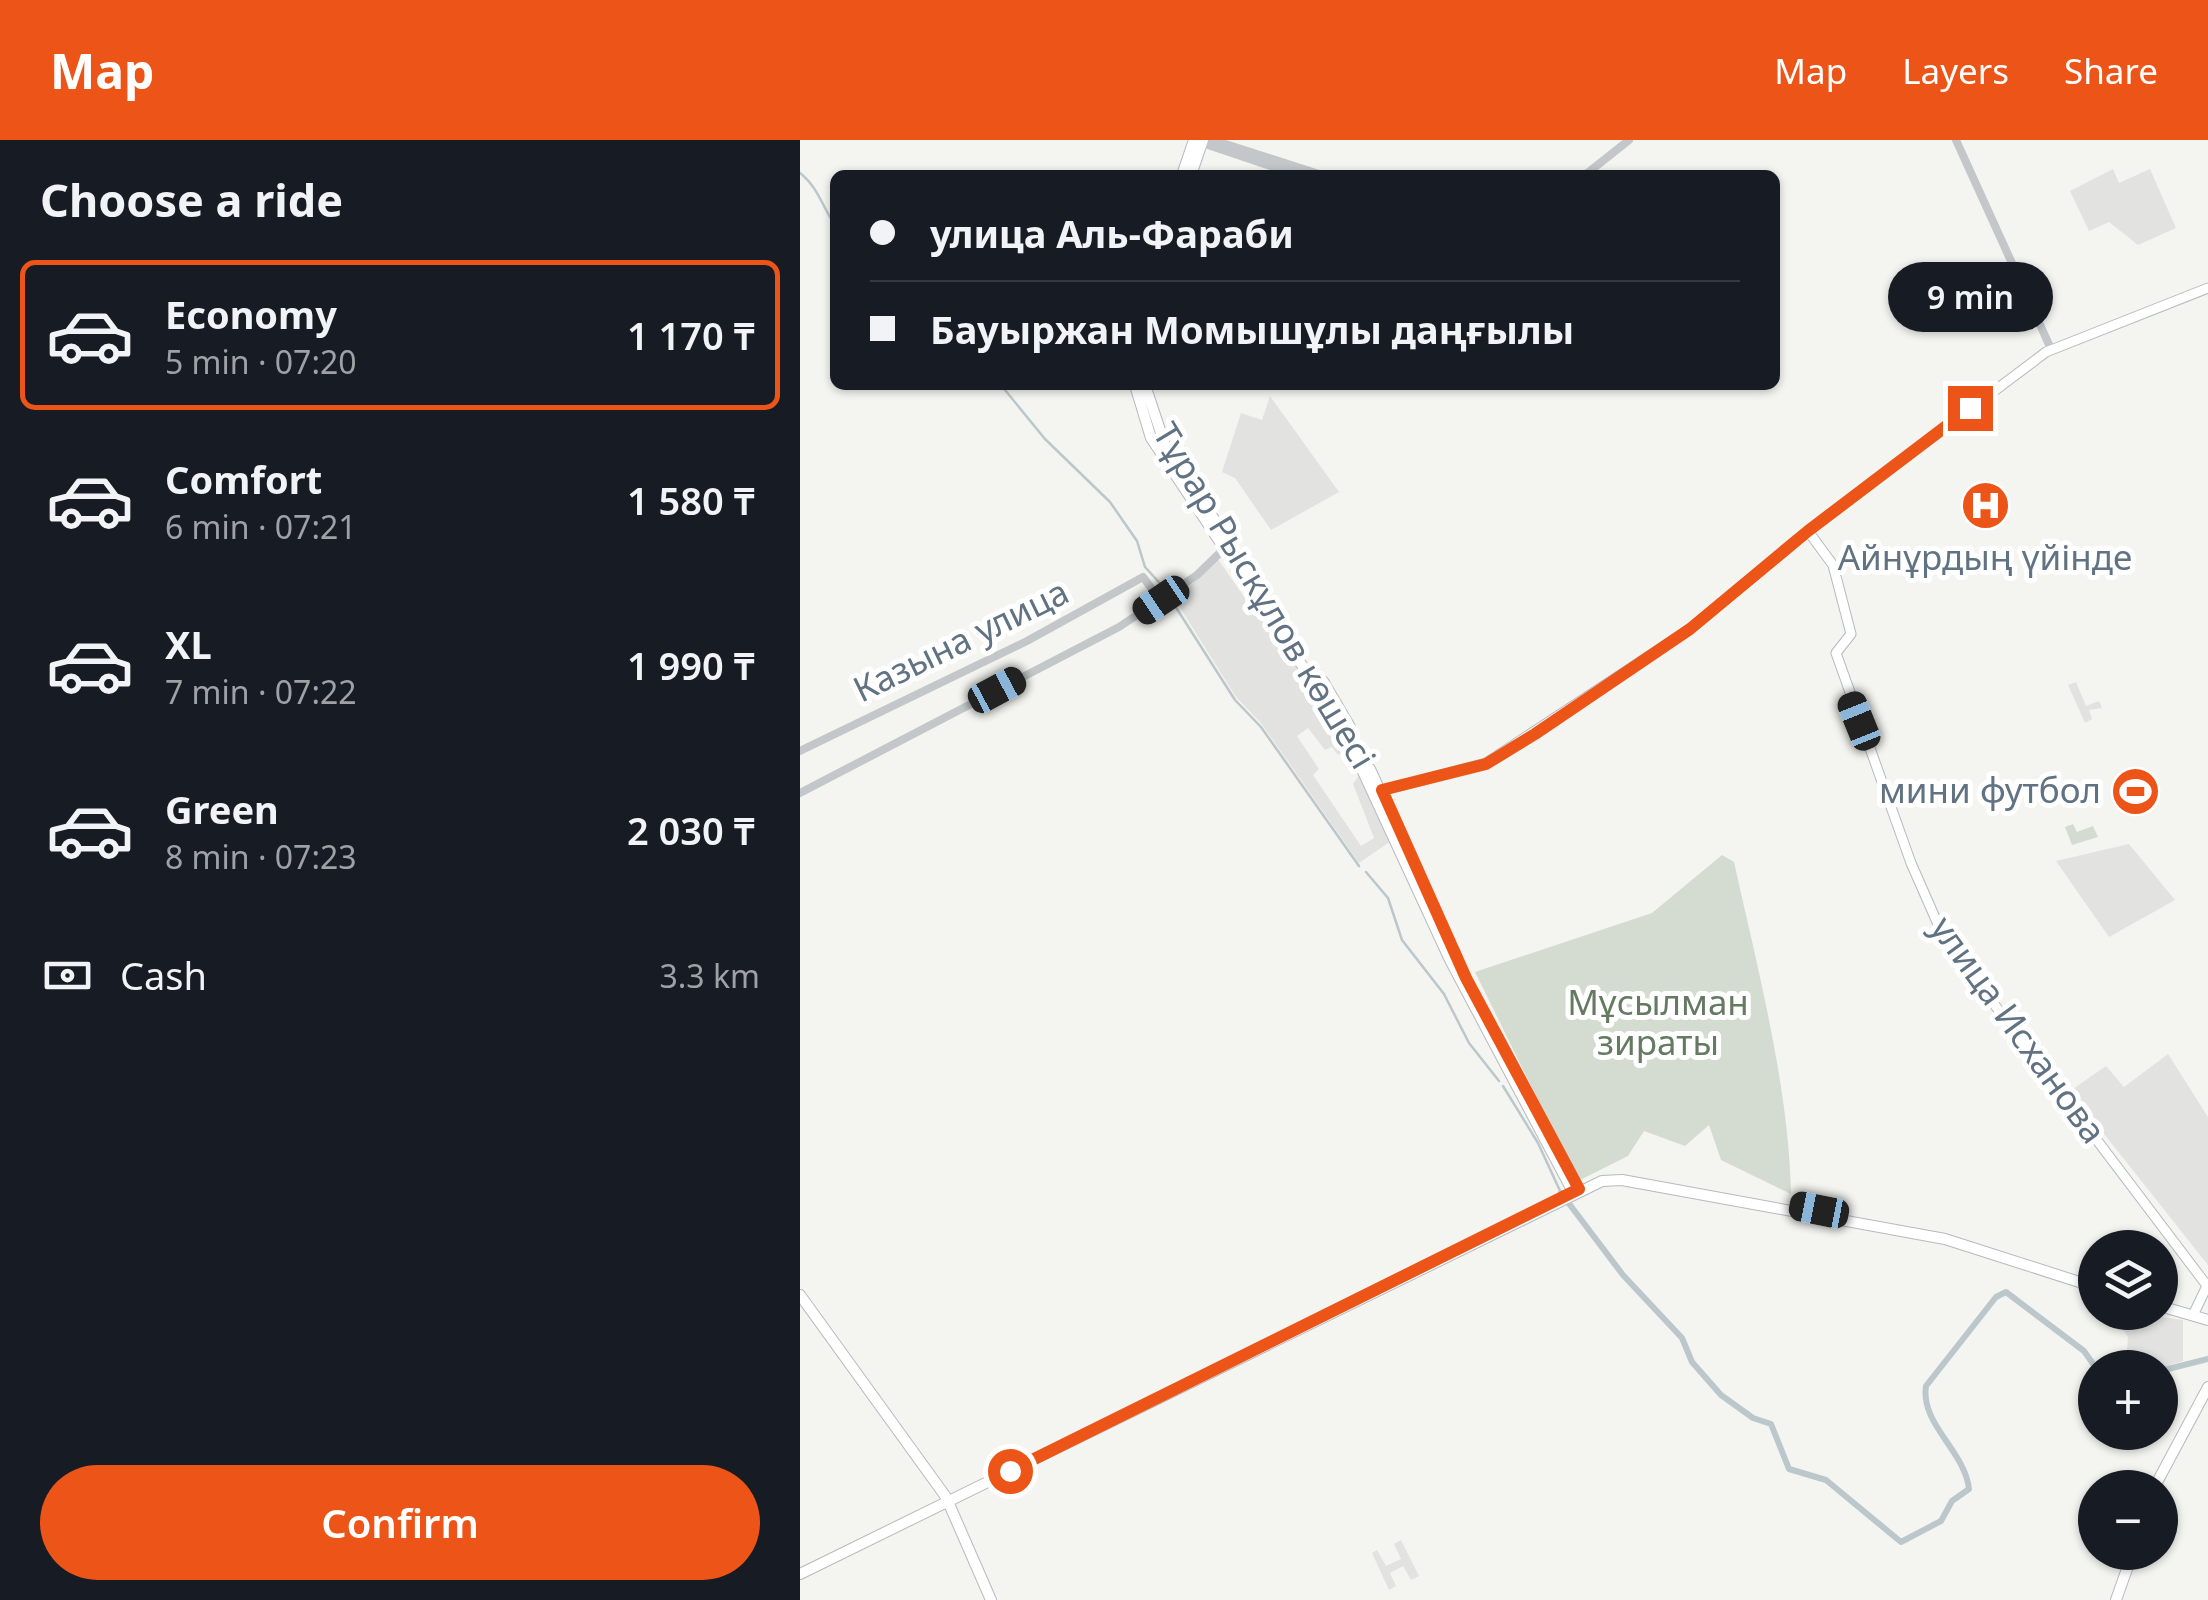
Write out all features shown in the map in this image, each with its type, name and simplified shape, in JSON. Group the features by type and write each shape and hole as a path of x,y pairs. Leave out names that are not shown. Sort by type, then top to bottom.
{"main road":[{"path":"1183,140 1188,159"},
{"path":"1184,170 1200,141"},
{"path":"1192,170 1200,141"},
{"path":"1378,792 1486,764 1519,744 1690,629 1808,531 2050,349 2208,288"},
{"name":"Тұрар Рыскұлов көшесі","path":"1137,390 1149,418 1228,546 1336,708 1413,859 1568,1192"},
{"name":"Тұрар Рыскұлов көшесі","path":"1146,390 1149,418"},
{"name":"улица Исханова","path":"1808,531 1833,565 1851,634 1836,654 1849,696 1911,864 1944,938 2207,1286"},
{"name":"Тұрар Рыскұлов көшесі","path":"1378,792 1450,960 1568,1192"},
{"path":"800,1572 1568,1192 1622,1180 1928,1235 2078,1279"},
{"path":"2195,1311 2207,1286"},
{"path":"800,1296 944,1500"},
{"path":"800,1306 944,1500 988,1600"},
{"path":"2178,1307 2208,1318"},
{"path":"2178,1309 2208,1318"},
{"path":"2166,1470 2208,1387"},
{"path":"2167,1470 2208,1400"},
{"path":"2113,1600 2124,1570"}],"street":[{"path":"1591,170 1629,140"},
{"path":"1956,140 2050,349"},
{"path":"1200,141 1283,170"},
{"path":"1200,141 1304,170"},
{"path":"800,792 1119,627 1161,600 1228,546"},
{"name":"Казына улица","path":"800,750 1027,641 1143,577 1161,600"}],"shaded area":[{"path":"2113,169 2119,183 2150,169 2176,228 2138,245 2109,222 2089,231 2070,191"},
{"path":"1270,396 1339,492 1271,530 1235,478 1222,472 1241,413 1262,420"},
{"path":"1215,555 1261,621 1268,618 1314,683 1310,688 1341,738 1345,736 1394,839 1359,863 1261,723 1236,697 1172,595","holes":["1308,728 1325,750 1332,747 1338,755 1347,751 1359,775 1353,784 1374,838 1361,846 1313,775 1319,769 1297,736"]},
{"path":"2076,682 2086,706 2099,701 2102,708 2089,710 2092,719 2085,723 2068,685"},
{"path":"2129,844 2175,900 2109,937 2056,861"},
{"path":"2168,1054 2208,1117 2208,1265 2070,1091 2106,1066 2124,1087"},
{"path":"2178,1319 2183,1320 2183,1361 2178,1363 2178,1350 2127,1350 2128,1337 2123,1330 2178,1330"},
{"path":"1401,1540 1419,1576 1411,1580 1403,1566 1390,1573 1396,1586 1389,1590 1372,1553 1377,1550 1386,1566 1401,1559 1394,1544"}],"green space":[{"path":"2073,824 2077,832 2093,826 2098,837 2072,845 2065,827"},
{"name":"Мұсылман зираты","path":"1722,855 1734,862 1770,1027 1784,1112 1791,1194 1721,1160 1709,1125 1685,1146 1644,1131 1628,1156 1578,1181 1475,972 1652,913"}],"waterway":[{"path":"800,173 830,216"},
{"path":"1005,390 1045,439 1110,502 1137,541 1145,567 1167,591"},
{"path":"1170,598 1235,700 1261,727 1359,866"},
{"path":"1366,872 1388,898 1402,940 1444,994 1469,1043 1499,1081"},
{"path":"1503,1086 1538,1143 1561,1193"},
{"path":"1561,1193 1623,1275 1682,1338 1692,1362 1721,1395 1753,1418 1771,1424 1789,1469 1826,1480 1901,1542 1941,1521 1952,1501 1969,1489 1960,1462 1930,1413 1926,1386 1996,1297 2006,1292 2083,1350"},
{"path":"2178,1366 2208,1359"}],"place":[{"name":"Айнұрдың үйінде","path":"1985,506"},
{"name":"мини футбол","path":"2136,791"}],"route":[{"path":"1010,1471 1579,1189 1466,978 1382,790 1486,764 1535,734 1690,629 1808,531 1970,408"}]}
